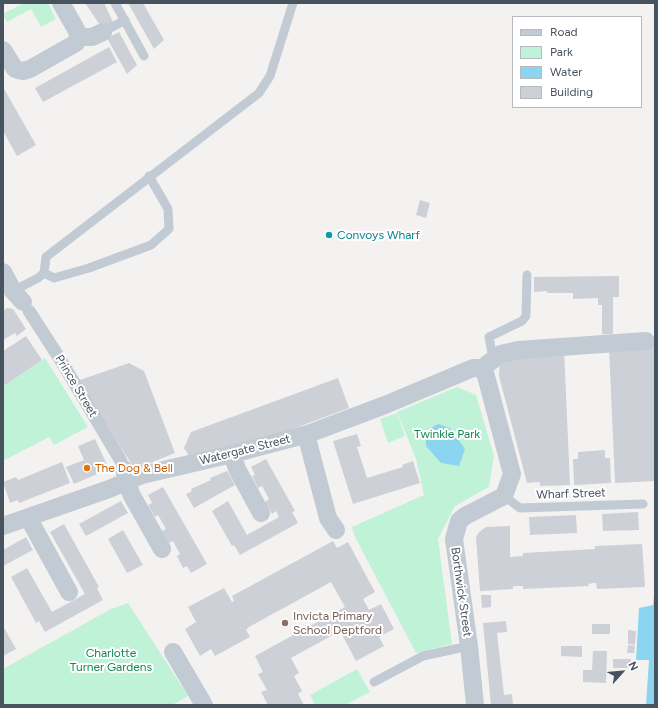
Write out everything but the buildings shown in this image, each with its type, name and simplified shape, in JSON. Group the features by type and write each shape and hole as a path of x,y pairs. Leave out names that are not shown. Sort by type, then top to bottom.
{"street":[{"path":"3,50 15,69 23,71 69,48 76,42 78,37 73,24 61,3"},
{"path":"78,37 92,37 104,32"},
{"name":"Prince Street","path":"3,272 17,300 60,358 124,470"},
{"name":"Watergate Street","path":"4,524 29,518 124,470 142,475 308,434 385,405 518,350 646,340"},
{"path":"488,363 486,376 512,474 504,496"},
{"path":"308,434 307,438 328,518 336,530"},
{"path":"232,454 237,469 261,513"},
{"path":"124,470 130,494 162,550"},
{"name":"Borthwick Street","path":"475,705 469,646 454,539 459,521 465,516 504,496"},
{"path":"29,518 69,592"},
{"path":"173,652 204,705"}],"lane":[{"path":"115,3 144,56"},
{"path":"17,300 44,272 46,257 149,176 259,93 270,76 293,3"},
{"path":"104,32 125,20"},
{"path":"44,272 54,278 89,268 151,245 169,229 168,209 149,176"},
{"path":"488,363 490,337 522,321 526,316 527,275"},
{"name":"Wharf Street","path":"504,496 520,508 643,504"},
{"path":"374,682 423,656 469,646"}],"green space":[{"path":"24,3 48,3 56,19 41,27 31,9 7,22 3,14"},
{"path":"45,358 88,427 54,445 49,437 3,461 3,386"},
{"name":"Twinkle Park","path":"457,387 476,395 494,456 489,487 455,506 438,539 452,644 416,653 355,537 352,527 424,495 416,459 397,412"},
{"path":"397,413 405,436 388,443 380,419"},
{"name":"Charlotte Turner Gardens","path":"128,603 188,696 172,705 3,705 3,669 111,609"},
{"path":"357,669 370,692 345,705 315,705 310,695"}],"water":[{"path":"438,424 450,428 465,449 459,466 441,463 426,446 426,431"},
{"path":"655,585 655,705 646,705 649,660 636,660 639,608 653,605"}],"place":[{"name":"Convoys Wharf","path":"329,235"},
{"name":"The Dog & Bell","path":"87,468"},
{"name":"Invicta Primary School Deptford","path":"285,623"}]}
